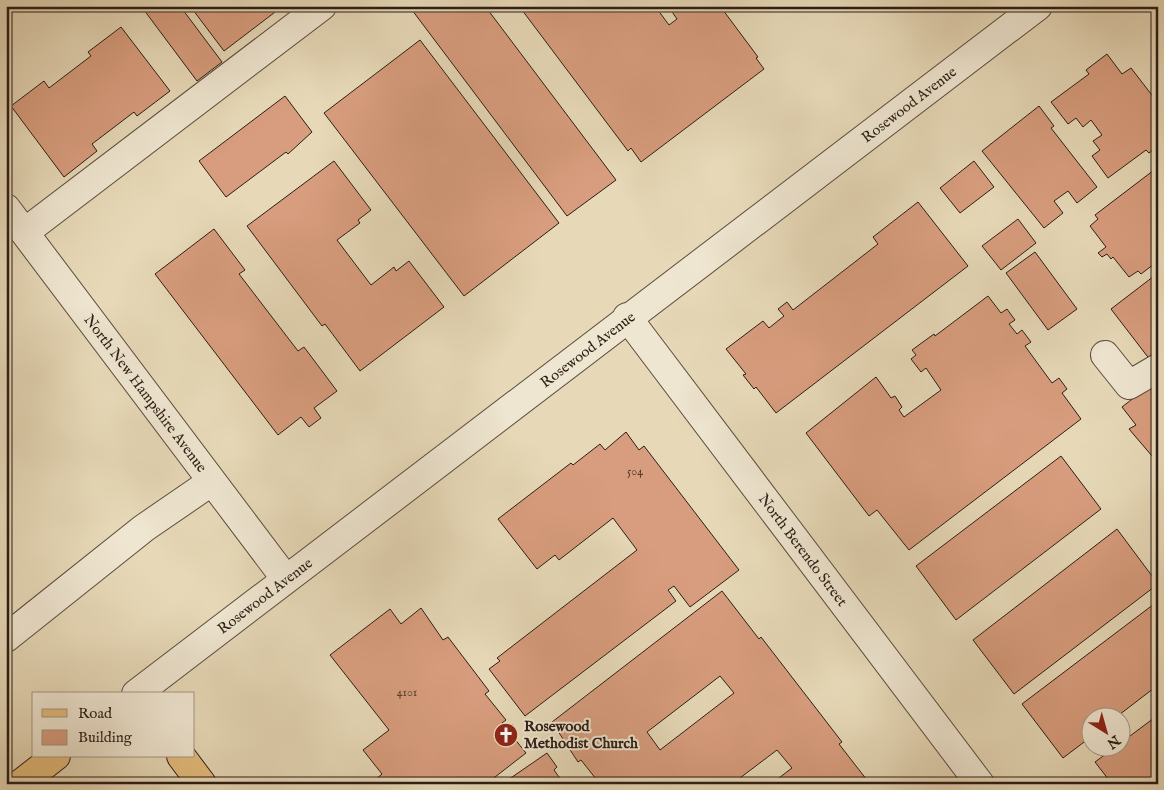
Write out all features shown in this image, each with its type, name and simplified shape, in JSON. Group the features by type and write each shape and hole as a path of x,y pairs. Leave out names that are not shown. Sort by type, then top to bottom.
{"main road":[{"path":"20,784 53,758"},
{"path":"182,758 202,784"}],"street":[{"path":"25,232 322,6"},
{"name":"Rosewood Avenue","path":"139,692 627,317 1038,6"},
{"name":"North New Hampshire Avenue","path":"6,208 285,578"},
{"name":"North Berendo Street","path":"627,317 980,784"},
{"path":"1105,355 1129,385 1158,368"},
{"path":"6,638 144,528 211,482"}],"building":[{"path":"141,6 180,6 222,62 197,81"},
{"path":"190,6 283,6 224,51"},
{"path":"409,6 485,6 616,180 567,216"},
{"path":"519,6 655,6 669,25 677,19 668,6 720,6 758,57 756,58 764,69 641,162 631,148 628,151"},
{"path":"121,27 170,91 137,116 134,112 92,144 97,151 64,177 11,106 44,81 49,88 91,56 88,52"},
{"path":"420,40 559,223 464,296 324,113"},
{"path":"1107,54 1122,74 1131,68 1158,103 1158,114 1154,116 1158,121 1158,146 1149,153 1146,150 1108,178 1092,156 1100,150 1093,141 1102,135 1091,120 1083,127 1076,118 1068,124 1051,102 1089,74 1086,70"},
{"path":"285,96 312,132 288,154 286,152 226,197 199,161"},
{"path":"1039,106 1054,126 1051,128 1097,187 1077,203 1068,191 1054,201 1063,213 1044,228 982,151"},
{"path":"334,161 371,210 358,220 360,223 337,240 371,285 394,267 396,271 409,261 444,307 360,371 325,324 322,326 247,226"},
{"path":"974,161 994,187 960,213 940,188"},
{"path":"1158,167 1158,261 1141,274 1138,271 1129,277 1113,257 1111,259 1107,254 1102,257 1098,253 1106,247 1090,226 1098,219 1095,215"},
{"path":"918,202 968,266 776,413 756,387 754,389 743,375 746,374 726,349 763,321 769,328 784,316 778,309 787,302 793,310 878,244 873,237"},
{"path":"1018,219 1036,243 1001,270 982,246"},
{"path":"214,229 245,270 239,274 298,351 304,347 337,391 314,408 321,418 309,427 301,417 278,435 155,274"},
{"path":"1035,252 1077,309 1048,330 1006,273"},
{"path":"1158,273 1158,363 1154,365 1111,309"},
{"path":"988,296 1001,313 1007,309 1015,320 1009,324 1017,334 1022,330 1031,342 1025,346 1052,383 1059,378 1067,389 1062,393 1081,419 909,550 877,510 869,516 806,433 876,377 891,398 895,396 902,407 899,410 904,417 941,390 926,368 921,372 911,359 916,355 912,350 934,334 935,336"},
{"path":"1158,379 1158,463 1129,429 1136,425 1122,407"},
{"path":"626,432 639,450 644,446 739,570 690,607 674,586 668,590 676,601 525,716 489,669 500,661 497,658 637,550 613,518 559,560 555,555 537,569 498,519 571,463 573,465 600,444 605,450"},
{"path":"1061,456 1101,509 956,620 916,566"},
{"path":"1117,529 1158,584 1014,694 973,640"},
{"path":"722,591 759,639 761,637 842,742 839,744 870,784 771,784 792,768 777,750 732,784 600,784 581,760 578,762 552,722","holes":["720,676 734,693 660,750 647,732"]},
{"path":"1158,601 1158,685 1128,708 1082,708 1082,744 1063,758 1022,704"},
{"path":"421,608 443,640 448,637 489,691 485,694 506,720 502,723 526,753 486,784 370,784 382,774 363,750 389,730 330,655 390,609 401,624"},
{"path":"1158,715 1158,784 1112,784 1095,762 1100,758 1132,758 1132,734"},
{"path":"547,753 557,767 554,770 564,784 502,784"}],"place":[{"name":"Rosewood Methodist Church","path":"506,735"}]}
